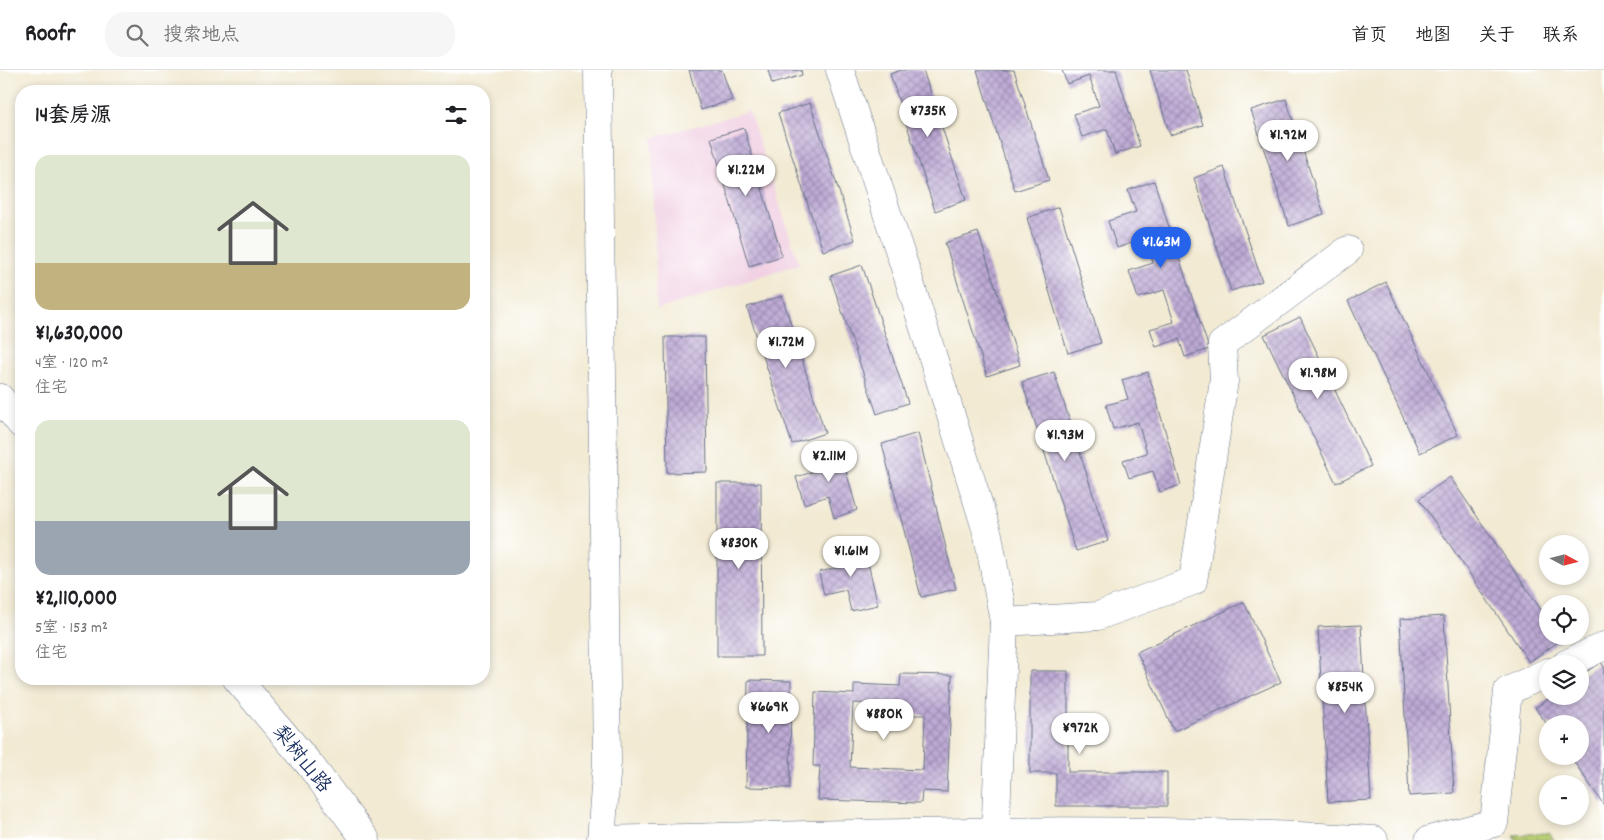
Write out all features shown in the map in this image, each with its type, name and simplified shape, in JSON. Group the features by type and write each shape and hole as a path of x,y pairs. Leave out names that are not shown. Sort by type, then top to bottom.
{"street":[{"path":"598,70 607,762 601,840 995,835 1374,840"},
{"path":"840,70 912,290 988,535 1004,622 995,835"},
{"path":"1004,622 1098,616 1193,581 1224,381 1222,344 1348,250"},
{"path":"0,398 15,417"},
{"path":"1585,655 1604,646"},
{"path":"1429,840 1494,823 1508,691 1539,676"},
{"name":"梨树山路","path":"242,685 310,765 366,840"}],"shaded area":[{"path":"749,111 799,264 657,310 652,138"}],"green space":[{"path":"1549,833 1554,840 1515,840 1515,835"}],"building":[{"path":"689,70 722,70 732,100 701,110"},
{"path":"768,70 801,70 802,75 772,84"},
{"path":"901,70 923,70 966,200 935,211 890,74"},
{"path":"977,70 1014,70 1049,180 1015,191"},
{"path":"1062,70 1116,70 1140,146 1115,154 1107,129 1082,137 1074,114 1099,106 1089,76 1067,84"},
{"path":"1150,70 1186,70 1203,125 1170,135"},
{"path":"1286,99 1324,214 1289,226 1251,110"},
{"path":"810,103 855,240 823,251 778,113"},
{"path":"744,128 782,256 749,266 711,138"},
{"path":"1224,167 1262,281 1231,291 1194,178"},
{"path":"1154,181 1209,349 1185,357 1179,339 1156,347 1150,329 1174,322 1164,290 1138,298 1129,271 1153,263 1146,238 1117,248 1108,221 1136,212 1128,190"},
{"path":"1059,207 1101,343 1068,353 1027,218"},
{"path":"978,232 1020,365 987,376 945,243"},
{"path":"862,265 908,403 877,414 830,276"},
{"path":"1386,282 1458,435 1420,453 1348,301"},
{"path":"782,296 825,433 792,444 747,307"},
{"path":"1300,317 1371,466 1336,483 1264,335"},
{"path":"665,337 705,337 707,472 667,473"},
{"path":"1054,372 1108,541 1076,551 1022,382"},
{"path":"1148,372 1181,485 1160,492 1153,471 1129,478 1123,460 1147,453 1138,422 1113,429 1106,405 1128,399 1122,380"},
{"path":"918,433 956,589 921,597 882,444"},
{"path":"839,446 857,510 834,518 828,496 804,504 796,477 820,470 816,453"},
{"path":"1450,477 1539,607 1539,645 1554,645 1529,662 1419,499"},
{"path":"717,483 761,483 762,656 717,656"},
{"path":"863,542 878,605 851,611 846,590 824,595 819,572 841,567 836,548"},
{"path":"1244,602 1281,682 1174,731 1137,652"},
{"path":"1444,616 1454,793 1409,796 1400,619"},
{"path":"1361,625 1371,800 1328,802 1318,627"},
{"path":"1601,662 1604,667 1604,805 1589,783 1589,775 1583,775 1576,765 1589,765 1589,715 1540,715 1535,708 1539,705 1589,705 1589,670"},
{"path":"1030,671 1068,671 1068,772 1167,772 1167,806 1056,806 1056,773 1030,773"},
{"path":"901,674 952,675 947,792 922,791 921,803 818,800 820,766 813,766 815,692 854,694 854,684 900,686","holes":["853,703 906,705 906,715 925,715 923,770 850,767"]},
{"path":"748,680 791,681 790,788 746,787"}]}
